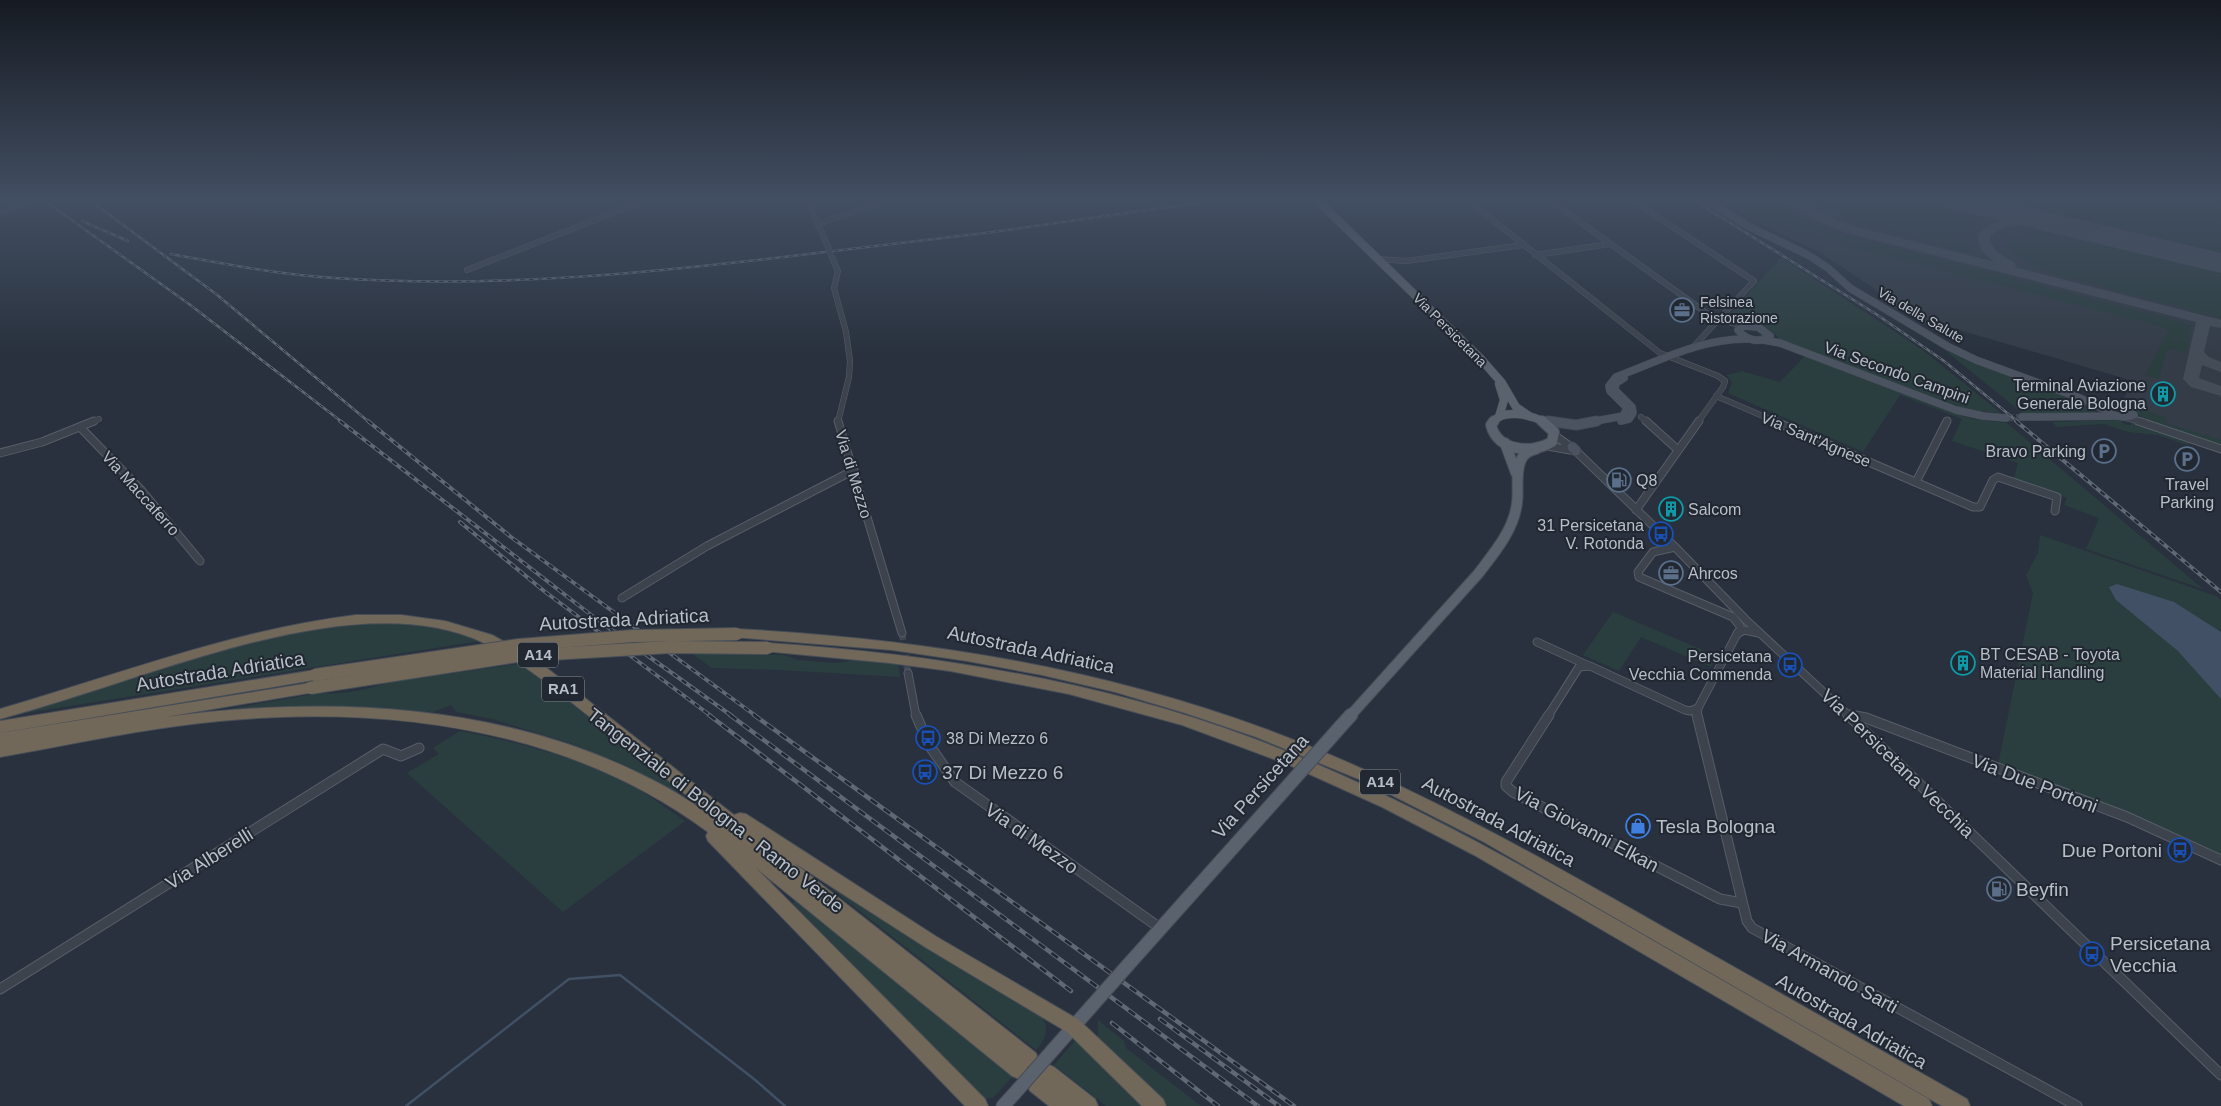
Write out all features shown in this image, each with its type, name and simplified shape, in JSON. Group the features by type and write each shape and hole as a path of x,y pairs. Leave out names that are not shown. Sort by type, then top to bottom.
{"highway":[{"name":"Tangenziale di Bologna - Ramo Verde","path":"0,714 248,638 308,625 383,619 440,624 465,630 506,646 529,661 655,761 1024,1064 744,849 658,790 598,761 541,742 475,725 410,716 333,710 252,713 193,719 0,751"},
{"name":"Autostrada Adriatica","path":"0,739 518,645 633,636 737,634 790,636 887,644 977,656 1041,668 1157,698 1282,741 1381,782 1476,829 1960,1106"},
{"name":"Autostrada Adriatica","path":"0,727 312,682 527,656 662,647 833,651 907,659 1013,676 1153,711 1285,757 1352,785 1475,846 1922,1106"},
{"path":"0,708 144,669"},
{"path":"0,755 90,736"},
{"path":"655,761 748,825 898,921 1073,1026 1156,1106"},
{"path":"658,790 736,857 978,1106"},
{"path":"1064,1106 1042,1079 1088,1106"}],"main road":[{"name":"Via Persicetana","path":"1003,1106 1478,574 1494,553 1512,520 1517,506 1521,459 1528,452 1552,442 1554,435 1549,426 1516,406 1507,389 1496,376 1370,253"},
{"name":"Via Persicetana","path":"1496,376 1504,400 1502,412 1492,423 1491,430 1498,439 1505,443 1518,479"},
{"path":"1499,417 1510,414 1533,417"},
{"path":"1505,443 1521,448 1541,448"}],"street":[{"path":"467,270 511,253"},
{"name":"Via di Mezzo","path":"830,253 838,271 834,288 846,332 850,361 849,377 838,423 854,470 902,633"},
{"path":"1376,259 1406,261 1467,253"},
{"path":"1532,253 1660,353 1722,378 1725,383 1636,510"},
{"path":"1535,255 1551,253"},
{"path":"1622,253 1717,320 1729,323 1740,329 1750,339"},
{"path":"1695,345 1754,281 1711,253"},
{"name":"Via della Salute","path":"1803,253 1828,268 1850,288 1946,346 1976,360 2104,408"},
{"path":"1386,269 1406,261"},
{"path":"1554,435 1560,430 1586,428 1629,419 1633,413 1632,407 1618,394 1615,386 1619,380 1670,358 1730,338 1740,329 1760,328 1769,334 1769,338 1764,340"},
{"name":"Via Secondo Campini","path":"1769,334 1780,343"},
{"name":"Via Secondo Campini","path":"1730,338 1780,343 1956,410 1983,416 2006,418"},
{"path":"1533,417 1553,423 1576,425 1623,416 1627,408 1610,391 1610,382 1616,377 1650,366"},
{"name":"Via Sant'Agnese","path":"1716,396 1977,508 1980,507 1994,478 2002,477 2057,497 2055,511"},
{"path":"2097,416 2104,408 2120,404 2151,424"},
{"path":"2104,408 2121,417 2151,424 2221,450"},
{"path":"2022,417 2121,417 2132,416 2134,413"},
{"path":"1641,417 1678,450"},
{"path":"0,453 42,442 99,419"},
{"path":"1916,482 1947,420"},
{"name":"Via Maccaferro","path":"80,427 142,491 200,561"},
{"name":"Via Persicetana Vecchia","path":"1554,435 1574,449 1675,547 1741,627 1760,633 1846,713 2221,1075"},
{"path":"1541,448 1561,447 1574,449"},
{"path":"0,459 11,451"},
{"path":"622,598 707,546 854,470"},
{"path":"1675,547 1653,552 1638,572 1639,577 1733,617 1744,630 1760,633"},
{"path":"1537,642 1690,711 1698,708 1741,627"},
{"path":"1560,652 1577,664 1578,667 1590,666"},
{"name":"Via Giovanni Elkan","path":"1578,667 1506,782 1506,786 1513,792 1720,899 1742,903"},
{"name":"Via di Mezzo","path":"908,673 909,690 925,739 936,760 955,782 1160,928"},
{"name":"Via Armando Sarti","path":"1698,708 1697,715 1746,921 1752,928 2076,1106"},
{"name":"Via Due Portoni","path":"1846,713 1866,718 2127,817 2221,860"},
{"name":"Via Alberelli","path":"0,989 383,749 397,757 404,756 419,748"}],"shaded area":[{"path":"1820,253 2221,253 2221,445 2165,425 2132,403 2123,400 2133,381 1946,326 1942,333 1880,295 1872,287"},
{"path":"1873,253 1915,253 2192,325 2186,352 2170,349 2166,353 2159,379 2145,375 2169,330 2156,325"},
{"path":"2014,253 2140,253 2221,272 2221,318 2053,273 2026,262"},
{"path":"1781,257 1924,351 2001,413 1961,407 1777,339 1779,338 1770,330 1760,325 1726,319"},
{"path":"1937,344 2089,403 2096,412 2025,415"},
{"path":"1805,356 1952,413 1974,419 2007,423 2203,589 2086,549 2099,518 2064,505 2067,498 2014,478 2018,463 1952,441 1962,419 1900,395 1863,452 1728,393 1732,383 1727,375 1742,371 1780,382"},
{"path":"2132,397 2138,399 2141,407 2167,418 2166,423 2221,440 2221,447 2143,418 2129,406"},
{"path":"2120,420 2124,424 2131,425 2131,422 2191,444 2187,445 2158,435 2128,432 2104,424 2057,427 2052,422"},
{"path":"2040,535 2216,596 2221,600 2221,857 1998,765 2033,593 2026,575 2038,553"},
{"path":"1613,612 1717,656 1711,667 1641,637 1619,671 1583,655"},
{"path":"381,622 438,626 486,640 13,715 249,641 332,624"},
{"path":"691,653 784,655 798,660 836,663 855,660 898,664 900,677 712,668"},
{"path":"524,663 712,814 688,797 620,763 570,743 492,719 456,712 451,705 433,712 339,706 228,709 320,693 355,691 388,682"},
{"path":"460,731 530,747 598,770 641,791 685,821 563,912 407,773 439,754 433,748"},
{"path":"819,879 1039,1014 1045,1023 1046,1032 1045,1037 1036,1050"},
{"path":"796,900 1012,1077 993,1098 984,1098 792,904"},
{"path":"1098,1020 1124,1041 1126,1048 1201,1106 1166,1106 1098,1038"},
{"path":"1078,1041 1148,1106 1106,1106 1054,1065 1074,1042"}],"water":[{"path":"2117,584 2174,602 2221,632 2221,699 2178,651 2116,600 2109,587"}],"waterway":[{"path":"406,1106 569,979 620,975 754,1079 785,1106"}],"taxiway":[{"path":"1941,253 2221,324"},
{"path":"1991,253 2009,265"},
{"path":"2204,320 2191,379 2197,384 2221,391"},
{"path":"2197,353 2204,360 2221,367"}],"runway":[{"path":"2177,253 2221,263"}],"tunnel":[{"path":"2006,418 2022,417"},
{"path":"902,633 908,673"}],"railway":[{"path":"117,253 189,304 342,422"},
{"path":"160,253 216,294 369,422"},
{"path":"171,254 253,269 314,277 396,281 458,281 580,277 703,266 820,253"},
{"path":"1778,253 1876,314 1944,361 2018,422"},
{"path":"340,421 595,618 732,716"},
{"path":"368,421 511,537 756,716"},
{"path":"2016,421 2221,592"},
{"path":"460,522 544,591 711,716"},
{"path":"709,715 1071,991"},
{"path":"730,715 1258,1106"},
{"path":"754,715 1294,1106"},
{"path":"1160,1019 1279,1106"},
{"path":"1112,1023 1218,1106"}],"place":[{"name":"Felsinea Ristorazione","path":"1682,310"},
{"name":"Terminal Aviazione Generale Bologna","path":"2163,394"},
{"name":"Bravo Parking","path":"2104,451"},
{"name":"Travel Parking","path":"2187,459"},
{"name":"Q8","path":"1619,480"},
{"name":"Salcom","path":"1671,509"},
{"name":"31 Persicetana V. Rotonda","path":"1661,534"},
{"name":"Ahrcos","path":"1671,573"},
{"name":"BT CESAB - Toyota Material Handling","path":"1963,663"},
{"name":"Persicetana Vecchia Commenda","path":"1790,665"},
{"name":"38 Di Mezzo 6","path":"928,738"},
{"name":"37 Di Mezzo 6","path":"925,772"},
{"name":"Tesla Bologna","path":"1638,826"},
{"name":"Due Portoni","path":"2180,850"},
{"name":"Beyfin","path":"1999,889"},
{"name":"Persicetana Vecchia","path":"2092,954"}]}
